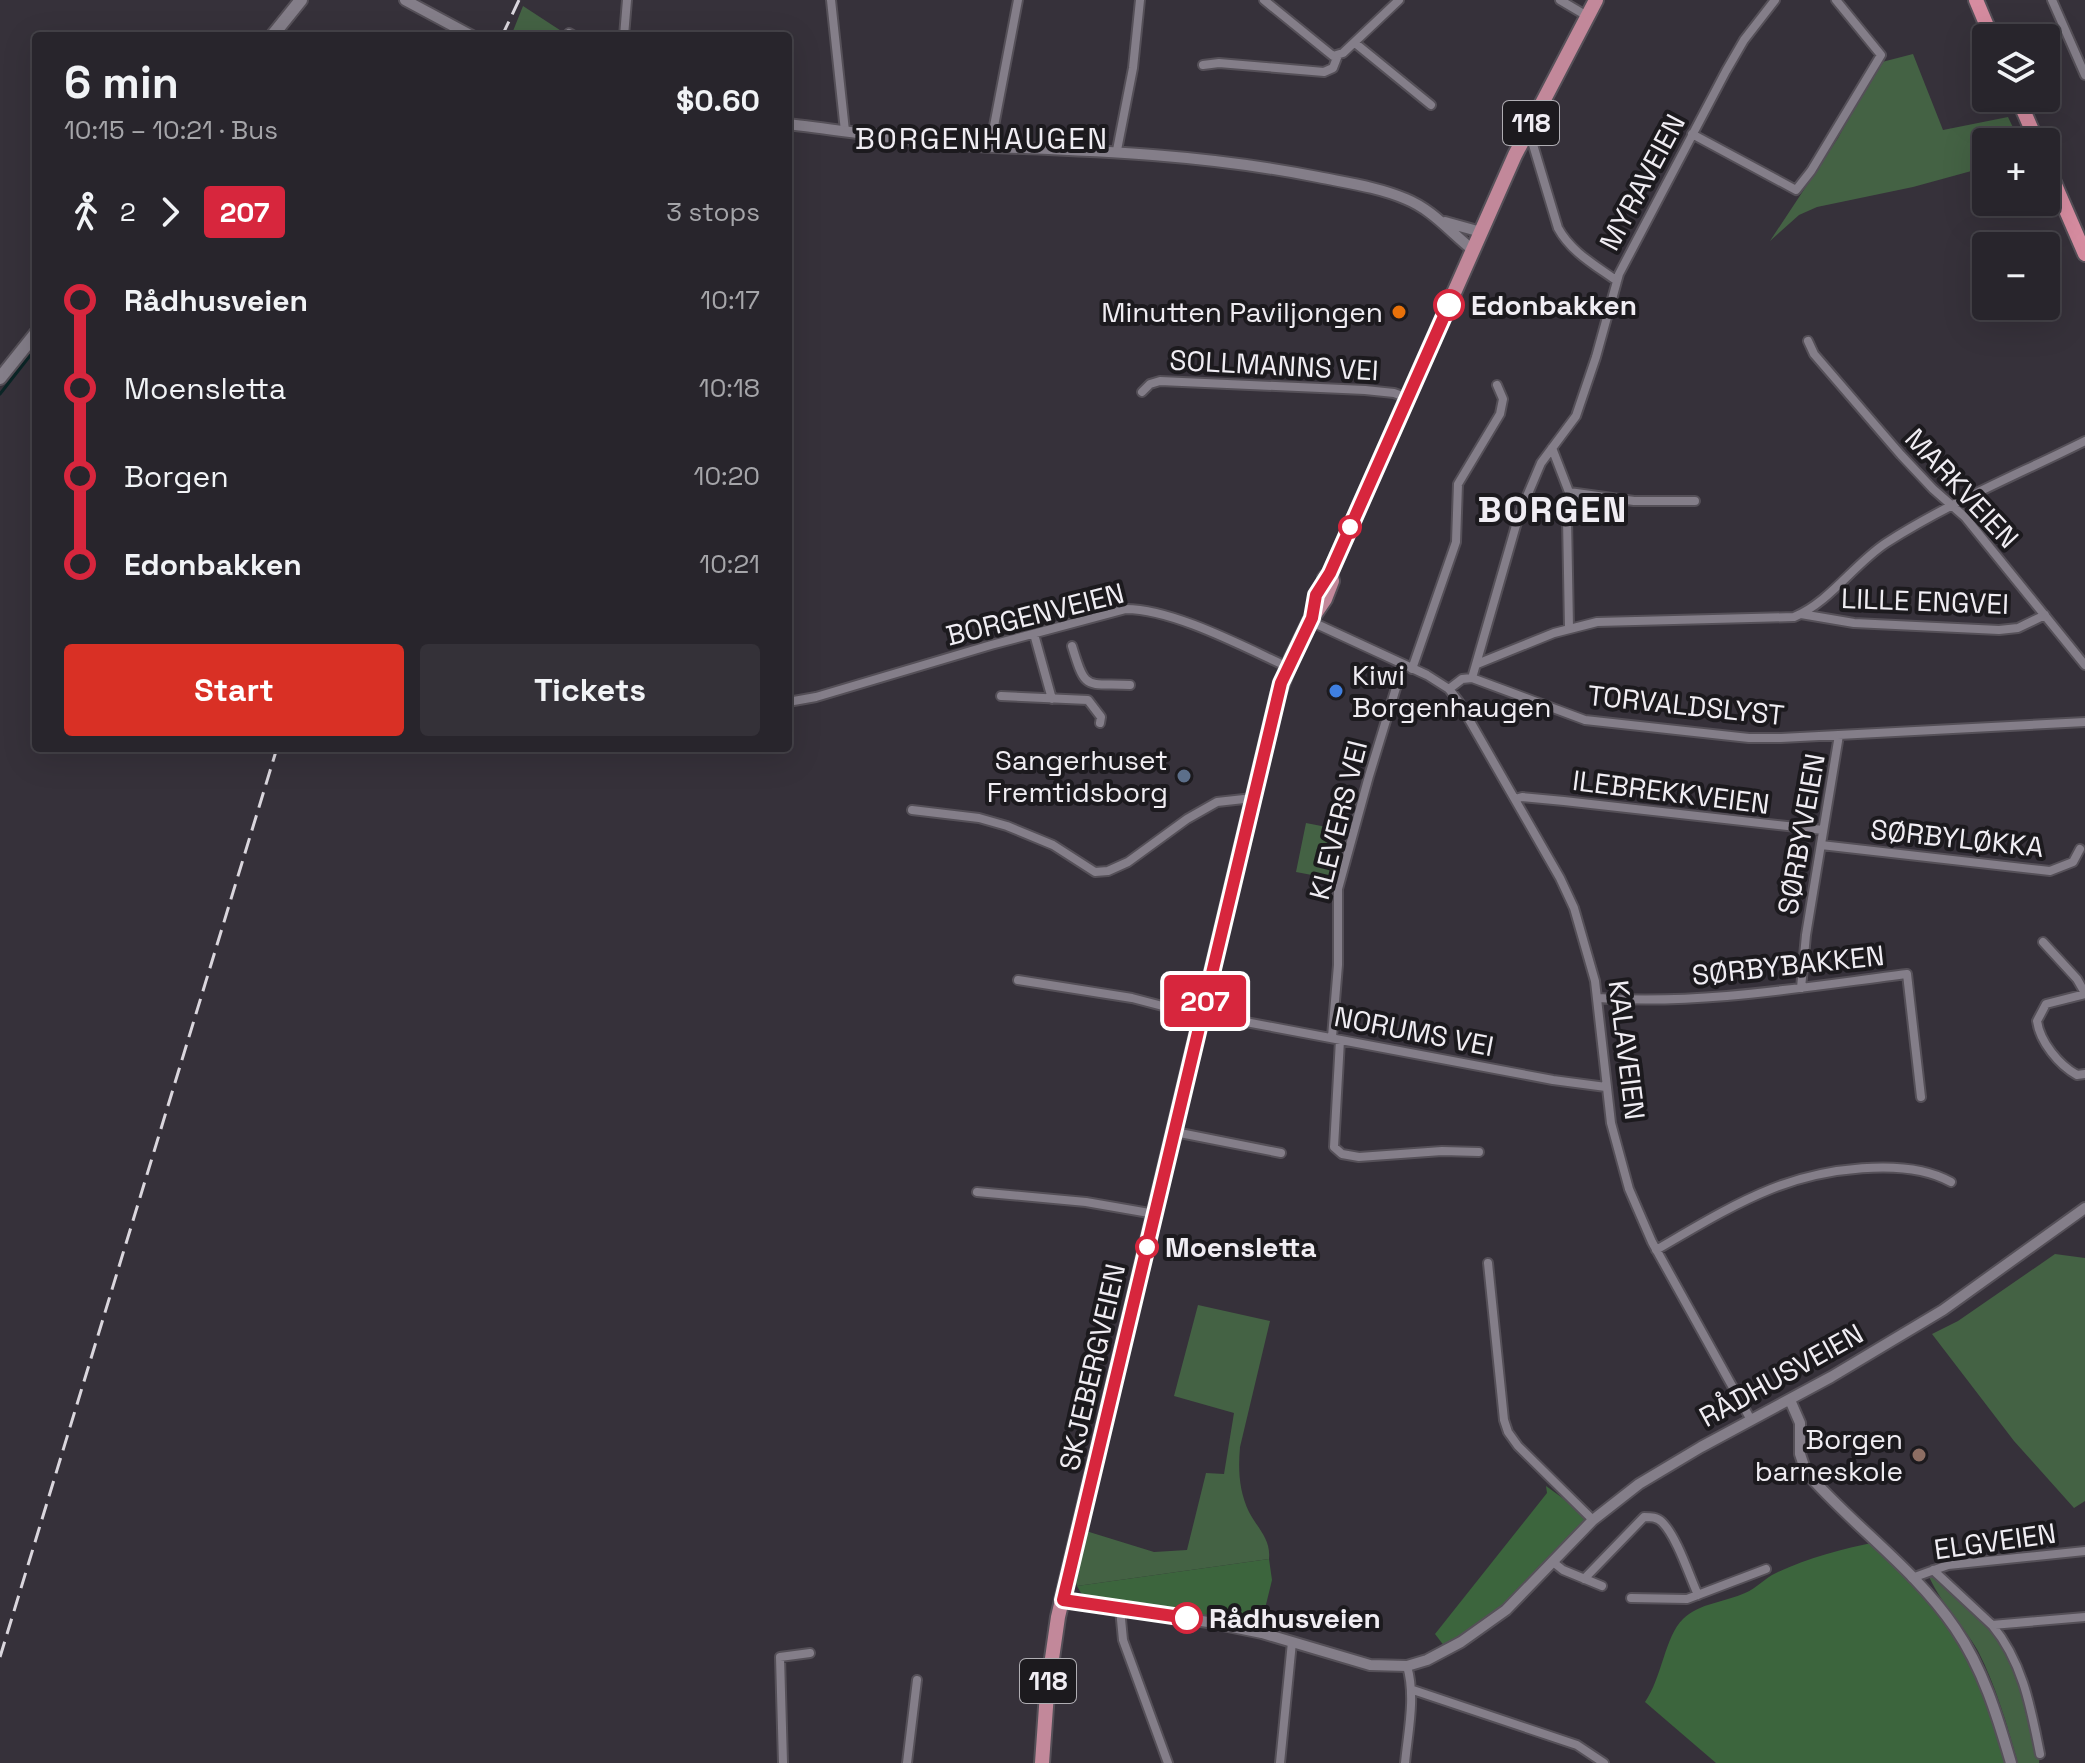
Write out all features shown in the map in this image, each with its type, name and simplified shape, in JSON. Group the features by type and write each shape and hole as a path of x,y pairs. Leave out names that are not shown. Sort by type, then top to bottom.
{"highway":[{"path":"1976,0 1986,24"},
{"path":"2060,196 2085,254"}],"main road":[{"path":"275,32 301,0"},
{"name":"SKJEBERGVEIEN","path":"1042,1763 1047,1693 1063,1600 1175,1132 1207,1016 1278,694 1311,619 1316,595 1330,573 1526,133 1596,0"},
{"path":"0,378 32,338"}],"street":[{"path":"405,0 465,32"},
{"path":"624,32 627,0"},
{"path":"831,0 845,131"},
{"path":"990,147 1018,0"},
{"path":"1117,150 1133,68 1140,0"},
{"path":"1264,0 1328,53 1338,55"},
{"path":"1203,65 1219,63 1324,72 1333,68 1338,55 1355,43 1399,0"},
{"path":"1560,0 1587,16"},
{"name":"MYRAVEIEN","path":"1472,678 1519,515 1541,463 1576,416 1617,281 1744,40 1775,0"},
{"path":"1692,134 1796,190 1819,158 1881,55 1836,0"},
{"path":"2052,0 2085,75"},
{"path":"1355,43 1431,105"},
{"path":"792,124 990,147 1117,150 1260,166 1362,185 1407,199 1443,222 1473,250"},
{"path":"1526,133 1531,138 1564,239 1617,281"},
{"path":"1443,222 1481,232"},
{"name":"MARKVEIEN","path":"1808,341 1814,354 1933,489 1954,506 2085,665"},
{"name":"SOLLMANNS VEI","path":"1142,392 1150,384 1160,381 1365,390 1408,398"},
{"name":"KLEVERS VEI","path":"1479,1152 1442,1151 1359,1157 1342,1154 1334,1147 1339,1100 1336,1039 1338,889 1369,776 1456,542 1458,484 1500,414 1503,399 1497,385"},
{"path":"1801,614 1883,545 2085,441"},
{"path":"1552,448 1569,492 1569,628"},
{"path":"1569,492 1634,501 1695,501"},
{"name":"BORGENVEIEN","path":"792,701 1126,609 1137,609 1211,632 1288,667"},
{"name":"LILLE ENGVEI","path":"1477,664 1569,628 1609,621 1759,619 1801,614 1854,623 1999,630 2018,628 2045,615"},
{"path":"1311,619 1449,689 1462,679 1472,678"},
{"path":"1034,634 1052,699"},
{"path":"1072,646 1082,678 1089,683 1130,685"},
{"name":"TORVALDSLYST","path":"1472,678 1585,720 1749,738 2085,722"},
{"name":"KALAVEIEN","path":"1449,689 1515,799 1574,908 1590,957 1598,998 1606,1087 1619,1161 1636,1209 1656,1250 1751,1420"},
{"path":"1001,696 1088,700 1101,717 1100,723"},
{"name":"SØRBYVEIEN","path":"1801,988 1806,935 1839,735"},
{"path":"912,810 979,818 1007,826 1053,845 1095,872 1108,871 1128,862 1187,819 1217,802 1253,798"},
{"name":"ILEBREKKVEIEN","path":"1515,799 1564,801 1823,830"},
{"name":"SØRBYLØKKA","path":"1821,845 2050,871 2073,862 2080,849"},
{"path":"2043,942 2077,979 2085,994 2046,1004 2037,1021 2044,1041 2062,1064 2077,1075 2085,1074"},
{"path":"2077,979 2085,971"},
{"name":"SØRBYBAKKEN","path":"1598,998 1722,998 1907,974 1921,1097"},
{"name":"NORUMS VEI","path":"1018,980 1132,998 1207,1016 1606,1087"},
{"path":"1175,1132 1281,1153"},
{"path":"1656,1250 1751,1197 1803,1179 1876,1167 1935,1173 1951,1182"},
{"path":"977,1192 1086,1202 1155,1214"},
{"name":"RÅDHUSVEIEN","path":"1063,1600 1208,1622 1370,1665 1407,1666 1448,1651 1489,1624 1525,1593 1593,1520 1639,1484 1943,1310 2085,1208"},
{"path":"1488,1263 1504,1420 1508,1432 1518,1446 1593,1520"},
{"path":"1790,1400 1800,1423 1800,1454 1806,1472 1912,1578 1954,1627 1977,1665 2011,1763"},
{"path":"1584,1579 1648,1516 1660,1520 1669,1531 1698,1595"},
{"name":"ELGVEIEN","path":"1912,1578 1971,1562 2085,1551"},
{"path":"1553,1562 1602,1586"},
{"path":"1631,1598 1680,1600 1766,1569"},
{"path":"1933,1570 1992,1625 2015,1659 2040,1754"},
{"path":"1120,1609 1123,1640 1168,1763"},
{"path":"1992,1625 2085,1617"},
{"path":"1280,1763 1292,1642"},
{"path":"783,1763 780,1657 810,1653"},
{"path":"1405,1763 1413,1690 1407,1666"},
{"path":"907,1763 917,1680"},
{"path":"1413,1690 1577,1745 1604,1763"}],"green space":[{"path":"523,6 563,32 513,32"},
{"path":"1913,54 1943,130 2008,117 2013,128 1972,128 1972,171 1817,207 1799,215 1770,241 1838,138 1882,62"},
{"path":"1306,823 1342,830 1333,879 1296,872"},
{"path":"2055,1254 2085,1258 2085,1501 2074,1508 2014,1441 1932,1334 1958,1321"},
{"path":"1198,1305 1270,1321 1240,1447 1239,1464 1243,1496 1266,1540 1269,1559 1077,1586 1075,1579 1086,1531 1154,1552 1187,1550 1206,1473 1224,1474 1234,1413 1174,1396"},
{"path":"1546,1486 1593,1520 1525,1593 1448,1651 1435,1634 1547,1493"},
{"path":"1876,1542 1912,1578 1967,1647 2011,1763 1716,1763 1645,1702 1677,1626 1689,1614 1745,1593 1772,1575 1800,1563"},
{"path":"1269,1559 1272,1580 1260,1629 1086,1605 1087,1597 1077,1586"},
{"path":"1933,1570 2010,1648 2040,1754 2039,1763 2018,1763 2001,1706 1984,1664 1932,1583 1927,1572"}],"waterway":[{"path":"0,394 32,353"}],"railway":[{"path":"504,32 519,0"},
{"path":"0,1657 276,752"}],"bus line":[{"name":"207","path":"1187,1618 1063,1600 1281,683 1312,618 1316,595 1330,573 1449,305"}],"place":[{"name":"Edonbakken","path":"1449,305"},
{"name":"Minutten Paviljongen","path":"1399,312"},
{"name":"Kiwi Borgenhaugen","path":"1336,691"},
{"name":"Sangerhuset Fremtidsborg","path":"1184,776"},
{"name":"Moensletta","path":"1147,1247"},
{"name":"Borgen barneskole","path":"1919,1455"},
{"name":"Rådhusveien","path":"1187,1618"}],"district":[{"name":"BORGENHAUGEN","path":"982,138"},
{"name":"BORGEN","path":"1553,510"}]}
